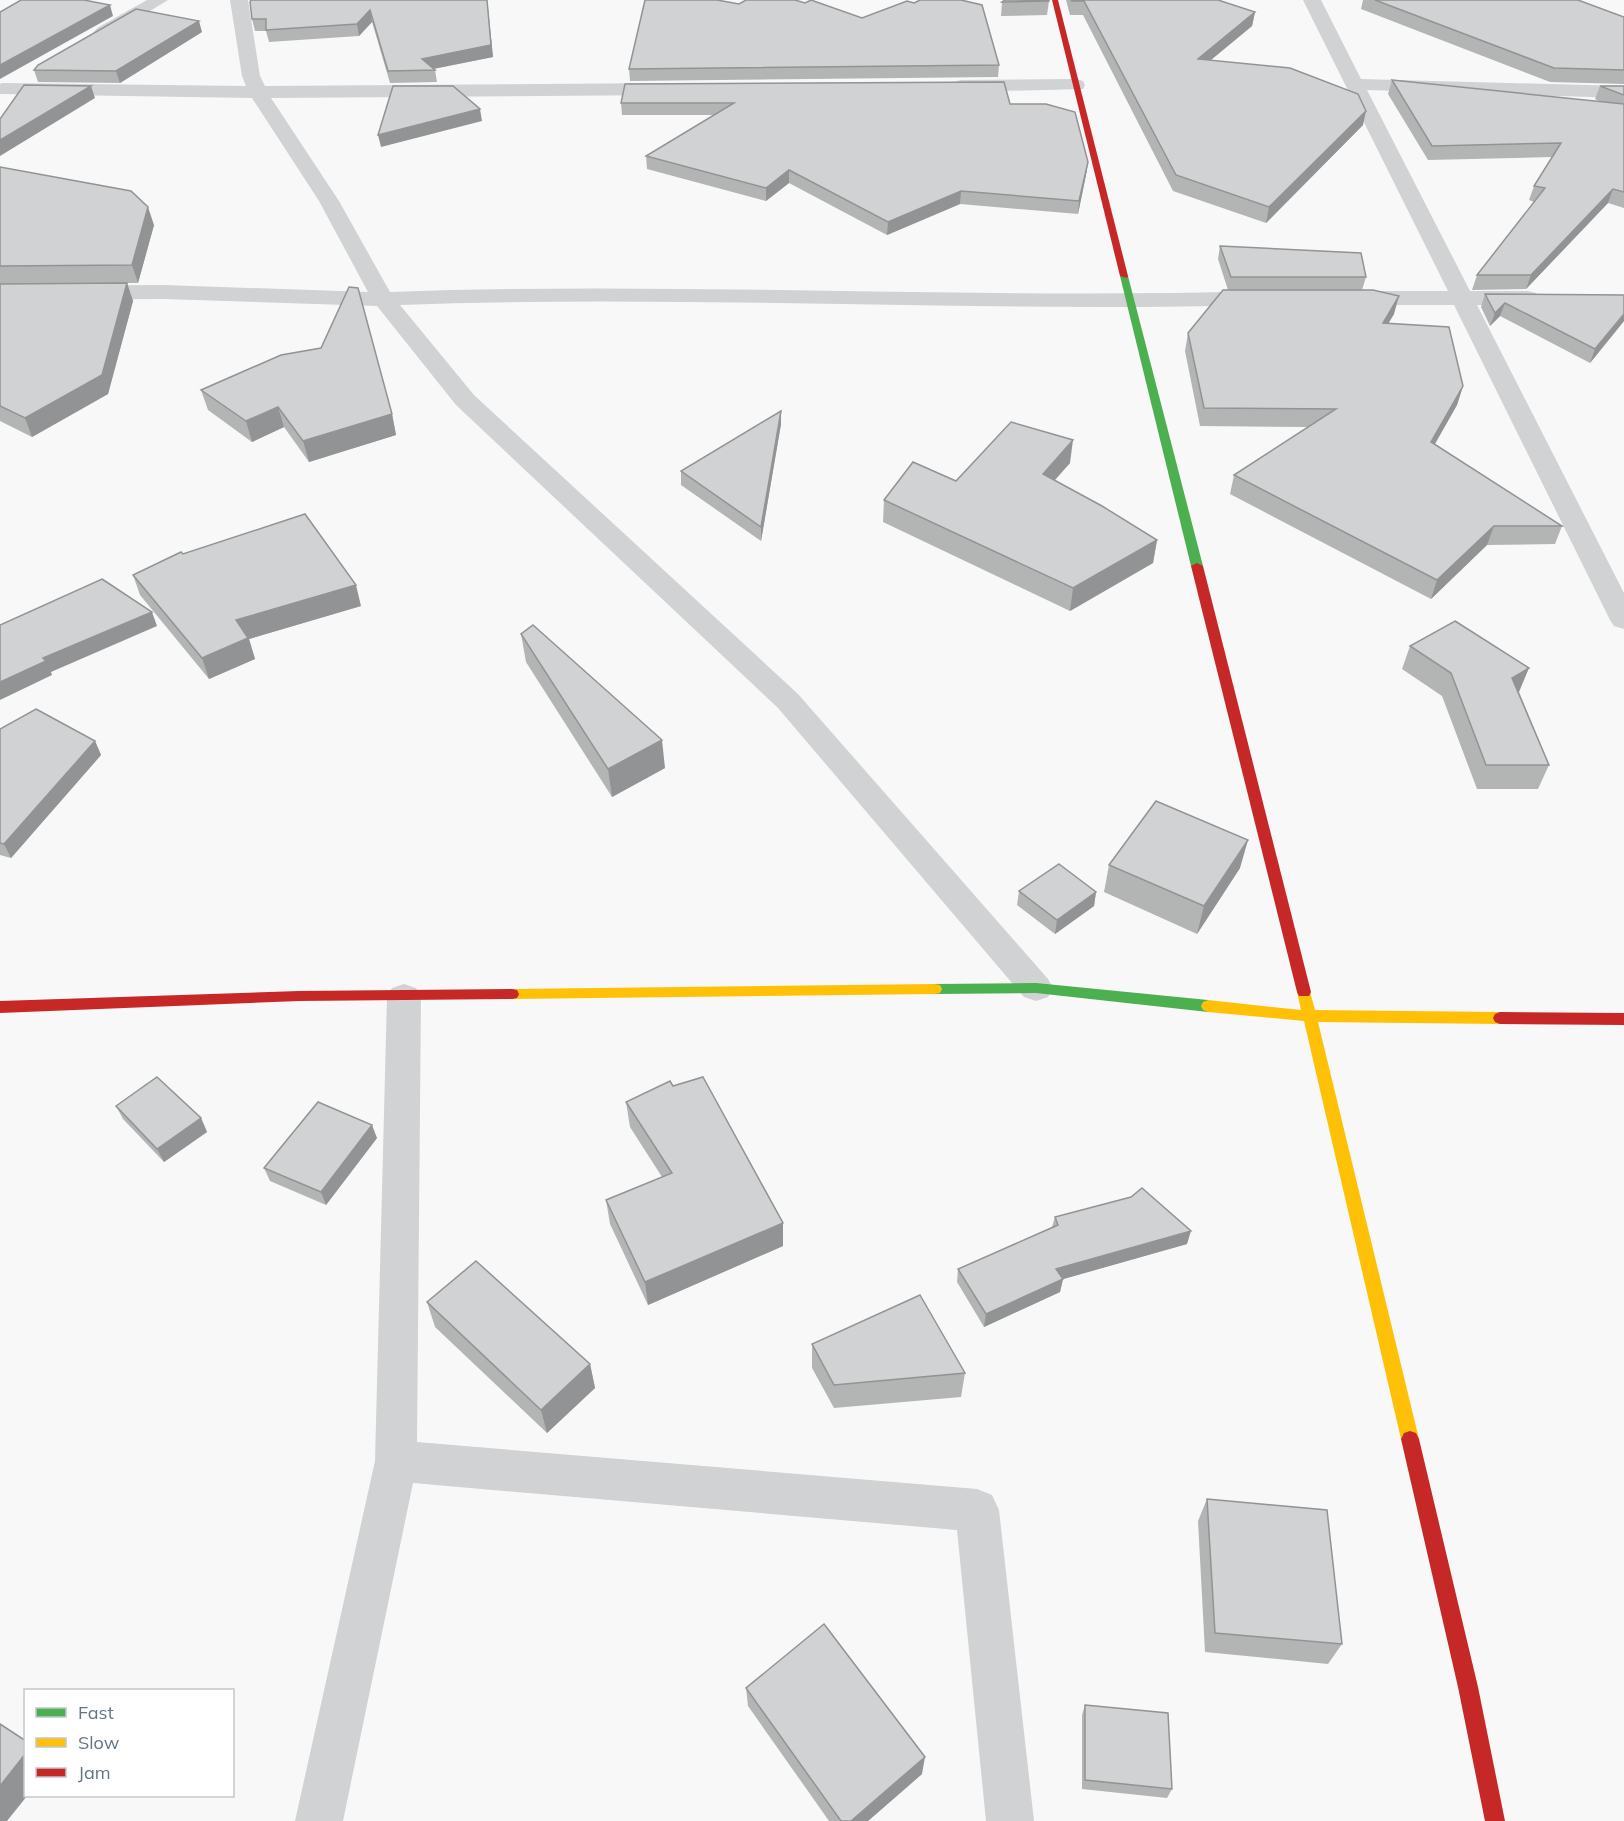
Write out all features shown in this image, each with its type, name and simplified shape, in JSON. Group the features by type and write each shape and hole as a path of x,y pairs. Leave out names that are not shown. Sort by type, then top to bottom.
{"street":[{"path":"90,39 159,0"},
{"path":"239,0 251,76 258,92 329,201 383,299 465,400 788,701 1036,988"},
{"path":"1055,0 1310,1016 1468,1687 1495,1821"},
{"path":"1319,2 1354,84 1624,620"},
{"path":"1,90 31,72"},
{"path":"1354,84 1624,92"},
{"path":"946,87 1076,85"},
{"path":"1,90 258,92 685,89"},
{"path":"0,293 164,292 383,299 517,294 1131,302 1287,298"},
{"path":"1333,298 1543,298"},
{"path":"0,1007 299,996 405,997 1036,988 1310,1016 1624,1019"},
{"path":"319,1821 396,1461 405,997"},
{"path":"396,1461 977,1510 1010,1821"}],"building":[{"path":"21,0 84,0 110,5 0,65 0,12"},
{"path":"251,0 487,0 491,45 422,59 435,70 388,71 370,10 357,24 266,30 266,19 252,19"},
{"path":"645,0 717,0 739,4 746,0 795,0 805,3 811,0 862,18 907,1 914,3 920,0 961,0 982,5 999,65 629,69"},
{"path":"1005,0 1049,0 1049,1 1002,2"},
{"path":"1071,0 1218,0 1255,12 1198,59 1290,68 1358,94 1366,111 1269,207 1176,175 1084,1"},
{"path":"1375,0 1578,0 1624,17 1624,70 1554,68"},
{"path":"136,9 199,21 116,71 34,70 38,65"},
{"path":"1392,80 1624,104 1624,192 1613,189 1531,275 1477,275 1545,188 1534,186 1561,143 1432,146"},
{"path":"1004,82 1010,104 1046,104 1075,112 1088,162 1079,201 961,191 888,222 789,170 766,188 646,156 734,103 621,103 625,84"},
{"path":"24,85 91,86 0,140 0,119"},
{"path":"393,86 453,86 480,109 378,135"},
{"path":"1600,86 1624,86 1624,95"},
{"path":"0,167 131,191 148,207 132,265 0,266"},
{"path":"1220,246 1361,253 1366,277 1231,277"},
{"path":"127,283 102,375 25,418 0,406 0,284"},
{"path":"349,287 358,288 392,414 303,441 278,407 246,421 201,390 281,355 321,348"},
{"path":"1223,290 1373,290 1399,296 1383,323 1449,327 1463,386 1431,442 1562,526 1494,526 1437,580 1234,475 1336,409 1204,408 1188,333"},
{"path":"1485,294 1624,295 1624,314 1595,349 1505,303 1495,313"},
{"path":"781,411 769,481 761,527 681,471"},
{"path":"1011,422 1073,440 1043,474 1102,506 1157,540 1073,588 884,500 913,462 956,481"},
{"path":"305,514 356,585 236,620 248,638 202,658 133,575 181,552 183,554"},
{"path":"102,579 152,612 43,658 46,661 0,682 0,625"},
{"path":"1455,621 1529,668 1512,678 1549,765 1486,765 1451,673 1410,646"},
{"path":"533,625 662,740 608,769 521,634"},
{"path":"36,709 95,741 4,844 0,843 0,729"},
{"path":"1156,801 1248,840 1204,906 1109,865"},
{"path":"1059,864 1096,892 1057,920 1019,891"},
{"path":"157,1077 201,1118 157,1149 116,1106"},
{"path":"703,1077 783,1223 645,1282 606,1200 672,1173 626,1102 670,1081 673,1086"},
{"path":"318,1102 372,1125 321,1192 264,1168"},
{"path":"1142,1188 1191,1231 1056,1269 1063,1279 986,1314 958,1269 1058,1225 1055,1217 1131,1197"},
{"path":"476,1261 590,1364 541,1410 427,1302"},
{"path":"920,1295 965,1373 834,1385 812,1344"},
{"path":"1207,1499 1327,1510 1342,1644 1215,1633"},
{"path":"824,1624 925,1757 851,1821 841,1821 746,1688"},
{"path":"1085,1705 1168,1713 1172,1789 1085,1780"},
{"path":"0,1724 24,1740 24,1756 0,1786"}],"traffic: fast":[{"path":"1124,276 1197,566"},
{"path":"935,989 1036,988 1208,1006"}],"traffic: slow":[{"path":"512,994 935,989"},
{"path":"1304,992 1410,1439"},
{"path":"1208,1006 1310,1016 1500,1018"}],"traffic: jam":[{"path":"1055,0 1124,276"},
{"path":"1197,566 1304,992"},
{"path":"0,1007 299,996 512,994"},
{"path":"1500,1018 1624,1019"},
{"path":"1410,1439 1468,1687 1495,1821"}]}
